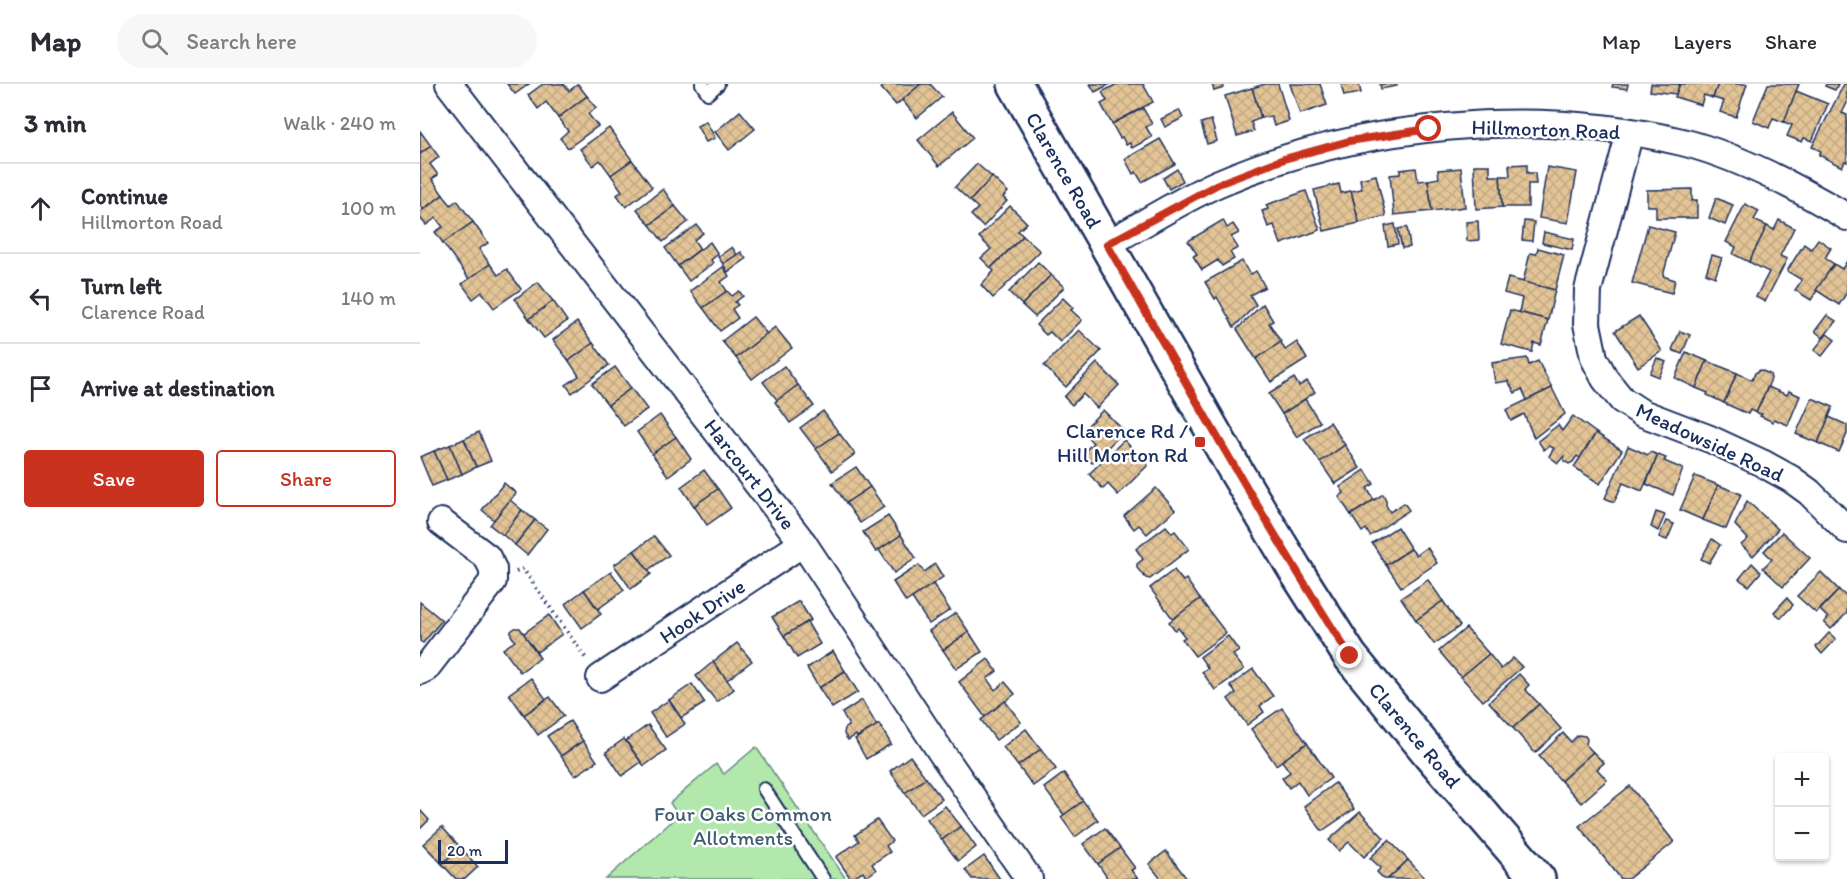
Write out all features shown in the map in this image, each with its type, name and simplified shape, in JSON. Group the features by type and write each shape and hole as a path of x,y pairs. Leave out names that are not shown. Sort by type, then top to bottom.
{"street":[{"name":"Harcourt Drive","path":"449,84 803,543 941,752 1029,879"},
{"name":"Clarence Road","path":"1015,84 1234,468 1350,656 1430,754 1538,879"},
{"name":"Hillmorton Road","path":"1107,244 1218,184 1284,159 1349,141 1429,129 1510,124 1583,126 1630,132 1684,143 1740,162 1804,191 1847,217"},
{"name":"Meadowside Road","path":"1630,132 1588,290 1587,324 1594,358 1605,379 1622,400 1642,413 1710,438 1791,479 1809,492 1847,530"},
{"path":"420,671 426,668 493,581 493,569 487,557 441,522"},
{"name":"Hook Drive","path":"600,678 803,543"}],"lane":[{"path":"702,84 708,93 718,84"},
{"path":"764,789 823,879"}],"path":[{"path":"493,581 523,569 600,678"}],"green space":[{"name":"Four Oaks Common Allotments","path":"756,747 846,879 606,879 678,815 670,803 716,764 724,774"}],"building":[{"path":"507,84 529,84 515,94"},
{"path":"543,84 564,84 569,91 578,84 587,96 558,118 546,102 538,109 528,95"},
{"path":"886,84 921,84 896,105 881,88"},
{"path":"921,84 930,84 942,97 917,118 902,100"},
{"path":"1090,84 1110,84 1095,92"},
{"path":"1117,84 1143,84 1153,102 1112,124 1101,104 1107,101 1102,92"},
{"path":"1212,84 1223,84 1224,88 1214,91"},
{"path":"1265,84 1278,84 1289,121 1274,126 1271,116 1261,118 1252,88"},
{"path":"1290,84 1320,84 1327,105 1300,114"},
{"path":"1341,84 1359,84 1361,93 1344,96"},
{"path":"1380,84 1396,84 1397,86 1381,89"},
{"path":"1613,84 1628,84 1627,89 1612,87"},
{"path":"1651,84 1680,84 1676,94 1650,91"},
{"path":"1680,84 1718,84 1713,98 1704,95 1701,105 1675,97"},
{"path":"1718,84 1747,84 1736,117 1720,112 1724,101 1713,98"},
{"path":"1768,84 1799,84 1784,122 1773,118 1769,128 1753,121"},
{"path":"1826,84 1838,84 1835,90 1825,86"},
{"path":"1844,84 1847,84 1847,103 1842,113 1847,115 1847,162 1845,161 1842,167 1819,155 1821,151 1812,147"},
{"path":"1252,88 1261,118 1251,122 1254,131 1237,136 1225,96"},
{"path":"1796,91 1828,104 1812,141 1804,138 1802,142 1787,136 1792,125 1784,122"},
{"path":"587,96 596,108 588,114 598,126 568,148 560,138 568,131 558,118"},
{"path":"1143,108 1152,124 1146,127 1152,137 1132,148 1130,143 1126,145 1122,137 1120,138 1112,124"},
{"path":"1179,110 1183,118 1165,127 1161,119"},
{"path":"740,111 755,129 729,150 715,132"},
{"path":"952,112 973,138 939,166 918,140"},
{"path":"1211,120 1217,141 1207,144 1201,123"},
{"path":"706,121 715,138 706,142 697,126"},
{"path":"609,128 632,160 611,175 600,160 593,166 580,149"},
{"path":"420,131 431,146 420,154"},
{"path":"1160,139 1175,164 1142,182 1136,172 1133,174 1125,159"},
{"path":"431,146 439,157 430,164 438,175 432,179 443,195 423,209 420,206 420,154"},
{"path":"632,160 652,187 626,207 617,195 622,191 611,175"},
{"path":"977,164 992,177 970,201 955,187"},
{"path":"1527,164 1527,173 1535,173 1536,184 1528,184 1528,207 1502,207 1500,176 1510,176 1509,165"},
{"path":"1474,165 1490,165 1490,176 1500,176 1502,207 1476,209"},
{"path":"1547,167 1577,172 1568,223 1539,218"},
{"path":"1416,168 1418,181 1428,180 1432,211 1394,215 1390,175 1400,174 1400,170"},
{"path":"1461,168 1465,207 1432,211 1428,180 1439,178 1438,170"},
{"path":"1177,169 1183,181 1169,189 1163,178"},
{"path":"1376,175 1386,216 1359,223 1351,191 1362,189 1360,179"},
{"path":"992,177 1008,192 1003,197 1007,201 983,227 971,215 978,208 970,201"},
{"path":"1339,184 1341,193 1351,191 1359,223 1324,231 1314,190"},
{"path":"663,189 675,206 650,225 637,209"},
{"path":"1692,189 1692,201 1697,200 1697,218 1656,218 1656,206 1647,206 1647,190"},
{"path":"1306,191 1320,230 1281,244 1274,225 1268,227 1262,211 1268,209 1266,205"},
{"path":"443,195 451,205 457,200 473,222 443,243 435,232 443,227 436,218 426,225 420,218 420,212"},
{"path":"1716,198 1733,205 1725,225 1709,218"},
{"path":"1745,204 1759,211 1754,220 1767,226 1749,262 1733,254 1736,247 1726,242"},
{"path":"675,206 688,222 663,242 650,225"},
{"path":"1010,206 1027,223 1018,231 1023,236 991,268 981,258 991,249 979,237"},
{"path":"1223,220 1227,228 1233,224 1239,233 1231,237 1238,248 1230,252 1234,259 1222,266 1218,260 1202,270 1193,256 1197,254 1188,241"},
{"path":"1779,220 1794,228 1780,256 1787,259 1765,302 1756,297 1769,272 1749,262 1767,226 1774,230"},
{"path":"1478,221 1479,240 1467,241 1466,222"},
{"path":"1524,221 1534,222 1532,241 1522,240"},
{"path":"473,222 488,243 479,249 490,264 469,279 443,243"},
{"path":"1395,224 1398,244 1388,246 1385,226"},
{"path":"697,225 703,233 694,240 700,249 678,266 665,248"},
{"path":"1648,225 1675,232 1663,276 1675,280 1672,293 1632,283"},
{"path":"1407,227 1410,247 1402,248 1398,229"},
{"path":"1544,232 1574,239 1572,250 1542,243"},
{"path":"1023,236 1040,251 993,298 981,285 994,271 991,268"},
{"path":"1818,239 1831,248 1825,258 1834,264 1811,300 1795,290 1802,280 1787,271 1804,244 1811,249"},
{"path":"710,242 718,254 711,260 713,263 689,281 678,266"},
{"path":"732,247 737,255 723,264 718,257"},
{"path":"1538,248 1564,255 1555,290 1523,282 1530,253 1536,254"},
{"path":"741,252 746,259 728,272 723,264"},
{"path":"1712,255 1722,258 1715,277 1706,273"},
{"path":"1242,261 1250,275 1256,271 1265,287 1250,295 1256,305 1234,327 1217,297 1215,299 1205,282"},
{"path":"1847,261 1847,292 1839,305 1816,290 1834,264 1842,269"},
{"path":"1038,262 1051,275 1022,305 1009,292"},
{"path":"490,264 498,275 507,269 521,289 494,308 482,292 473,299 462,284"},
{"path":"723,267 729,276 721,282 727,291 703,308 690,291"},
{"path":"1051,275 1064,287 1035,317 1022,305"},
{"path":"1508,278 1555,290 1548,320 1519,312 1522,298 1504,293"},
{"path":"538,282 553,301 529,319 515,299"},
{"path":"727,291 732,296 739,291 743,296 735,302 738,305 732,309 738,318 720,331 703,308"},
{"path":"1063,298 1082,320 1060,342 1050,332 1046,335 1036,325"},
{"path":"553,301 567,321 544,338 529,319"},
{"path":"1263,304 1273,321 1269,323 1281,342 1256,359 1237,329"},
{"path":"1510,310 1548,320 1541,345 1534,343 1532,352 1501,344"},
{"path":"1827,315 1836,321 1823,338 1815,331"},
{"path":"1639,316 1662,351 1638,367 1615,331"},
{"path":"753,317 767,334 736,358 722,341"},
{"path":"577,322 593,343 569,361 553,340"},
{"path":"775,327 792,348 752,379 736,358"},
{"path":"1079,330 1101,351 1066,387 1044,366"},
{"path":"1680,331 1690,335 1682,354 1672,350"},
{"path":"1827,334 1835,340 1822,356 1814,350"},
{"path":"1281,342 1285,350 1297,342 1307,359 1271,382 1256,359"},
{"path":"593,343 609,365 572,393 566,385 579,376 569,361"},
{"path":"1686,352 1707,361 1696,388 1675,378"},
{"path":"1527,358 1529,365 1538,361 1552,388 1527,400 1522,389 1515,393 1508,381 1495,383 1492,363"},
{"path":"1657,358 1666,362 1659,377 1650,373"},
{"path":"1707,361 1737,373 1724,403 1696,388"},
{"path":"1097,363 1119,385 1097,408 1083,394 1072,405 1064,397"},
{"path":"784,366 798,385 778,401 763,382"},
{"path":"615,367 631,388 608,405 592,384"},
{"path":"1760,370 1770,374 1771,379 1756,413 1750,410 1748,414 1724,403 1737,373 1752,380 1755,373"},
{"path":"1294,378 1299,386 1307,381 1315,392 1282,414 1269,394"},
{"path":"798,385 814,406 790,423 775,402"},
{"path":"1768,387 1787,395 1789,391 1800,396 1788,425 1774,419 1773,422 1760,416 1762,414 1756,413"},
{"path":"631,388 647,409 624,426 608,405"},
{"path":"1552,388 1565,414 1534,438 1524,414 1511,421 1506,410"},
{"path":"1812,398 1833,407 1818,443 1796,434"},
{"path":"1305,399 1320,422 1297,437 1282,414"},
{"path":"1103,410 1124,431 1092,463 1083,453 1093,443 1082,431"},
{"path":"823,411 839,433 816,449 800,428"},
{"path":"660,415 676,437 652,454 637,432"},
{"path":"1573,416 1596,433 1580,458 1577,456 1569,464 1564,461 1564,456 1558,463 1549,456 1554,448 1549,446 1544,450 1538,441 1558,425 1562,431"},
{"path":"1829,417 1847,425 1847,434 1839,452 1818,443"},
{"path":"1330,422 1345,445 1320,462 1304,439"},
{"path":"479,432 491,461 476,467 464,439"},
{"path":"839,433 855,454 832,471 816,449"},
{"path":"1596,433 1622,450 1600,484 1574,467"},
{"path":"676,437 691,459 668,476 652,454"},
{"path":"464,439 476,467 462,474 450,445"},
{"path":"1124,440 1148,465 1118,495 1108,484 1103,489 1089,474"},
{"path":"450,445 462,474 447,480 434,451"},
{"path":"1345,445 1360,468 1335,484 1320,462"},
{"path":"1628,446 1648,455 1650,452 1658,455 1642,491 1623,483 1614,502 1605,498"},
{"path":"434,451 447,480 432,486 420,457"},
{"path":"1658,455 1666,458 1664,461 1683,469 1673,495 1646,484"},
{"path":"856,467 870,487 846,503 832,483"},
{"path":"704,470 718,489 694,506 681,487"},
{"path":"1365,470 1374,484 1367,488 1374,500 1351,515 1339,497 1344,493 1340,487"},
{"path":"1695,476 1718,485 1703,520 1680,510"},
{"path":"504,483 516,493 494,520 482,510"},
{"path":"1718,485 1741,494 1726,529 1703,520"},
{"path":"870,487 884,507 860,523 846,503"},
{"path":"1156,488 1175,510 1147,534 1139,525 1134,529 1124,516"},
{"path":"718,489 731,508 707,525 694,506"},
{"path":"1383,494 1390,512 1404,503 1409,510 1370,536 1366,529 1362,532 1351,515"},
{"path":"510,500 522,510 503,535 490,525"},
{"path":"1747,501 1778,529 1753,556 1741,545 1748,539 1735,525"},
{"path":"522,510 535,520 515,545 503,535"},
{"path":"1656,512 1665,515 1658,531 1651,527"},
{"path":"888,516 901,535 876,552 863,532"},
{"path":"535,520 547,529 527,555 515,545"},
{"path":"1666,521 1674,524 1667,540 1659,537"},
{"path":"1166,526 1172,533 1175,531 1189,549 1150,579 1146,578 1137,568 1137,564 1143,559 1136,549"},
{"path":"1397,527 1411,549 1386,565 1372,543"},
{"path":"1782,532 1810,558 1783,587 1763,568 1772,559 1764,551"},
{"path":"901,535 916,558 894,573 879,550"},
{"path":"654,536 669,555 648,570 634,551"},
{"path":"1712,539 1720,545 1709,563 1701,559"},
{"path":"1427,547 1437,563 1401,587 1386,565 1411,549 1416,555"},
{"path":"634,551 651,574 631,589 614,565"},
{"path":"1752,563 1761,572 1749,586 1739,579"},
{"path":"935,564 943,577 906,602 893,582 919,565 924,572"},
{"path":"1174,570 1183,581 1186,579 1200,599 1173,619 1150,588"},
{"path":"611,572 624,590 598,609 584,590"},
{"path":"1821,572 1839,590 1816,613 1797,596"},
{"path":"1428,580 1443,601 1416,620 1401,598"},
{"path":"933,584 950,610 929,624 912,598"},
{"path":"584,590 601,614 582,628 565,604"},
{"path":"1839,590 1847,597 1847,613 1831,629 1824,622 1828,618 1820,610"},
{"path":"1787,598 1793,605 1781,618 1774,612"},
{"path":"1200,599 1226,633 1195,656 1182,639 1185,637 1169,622"},
{"path":"799,601 811,620 784,636 772,617"},
{"path":"1443,601 1460,626 1434,644 1416,620"},
{"path":"420,602 442,620 423,643 420,641"},
{"path":"956,613 969,632 943,650 929,631"},
{"path":"549,615 562,634 537,652 523,634"},
{"path":"807,622 820,644 797,658 784,636"},
{"path":"520,628 540,658 520,672 503,649 515,641 511,631"},
{"path":"1466,628 1489,654 1461,677 1439,651"},
{"path":"969,632 982,652 956,669 943,650"},
{"path":"1829,633 1836,639 1822,654 1816,647"},
{"path":"1228,636 1239,651 1233,655 1244,669 1215,690 1202,672 1208,668 1200,657"},
{"path":"737,643 752,661 727,680 713,662"},
{"path":"833,651 845,671 819,688 807,668"},
{"path":"1489,654 1501,669 1513,658 1522,667 1483,701 1461,677"},
{"path":"988,659 997,671 987,679 995,690 1005,682 1015,694 985,717 959,682"},
{"path":"713,662 734,689 717,702 696,676"},
{"path":"1253,669 1273,696 1260,706 1264,712 1247,725 1228,699 1236,693 1230,686"},
{"path":"845,671 858,692 832,708 819,688"},
{"path":"1519,674 1529,685 1525,689 1539,704 1513,728 1489,702"},
{"path":"531,678 546,699 524,715 509,694"},
{"path":"692,684 705,703 681,718 669,700"},
{"path":"550,697 564,716 538,735 524,715"},
{"path":"669,700 685,724 666,737 650,713"},
{"path":"862,700 877,726 848,740 844,734 845,728 849,726 842,713"},
{"path":"1005,701 1021,722 996,740 981,720"},
{"path":"1539,704 1561,729 1535,753 1513,728"},
{"path":"1282,708 1307,743 1276,765 1251,729"},
{"path":"570,721 583,741 561,756 547,736"},
{"path":"879,724 891,744 866,759 855,739"},
{"path":"648,725 666,750 644,766 626,741"},
{"path":"1026,729 1041,749 1018,766 1003,747"},
{"path":"1563,733 1571,742 1578,735 1585,736 1586,745 1593,752 1561,781 1539,756"},
{"path":"624,739 641,762 622,776 606,752"},
{"path":"583,741 597,761 575,776 561,756"},
{"path":"1307,743 1331,778 1307,795 1298,781 1289,788 1282,778 1290,772 1282,761"},
{"path":"1041,749 1056,769 1033,786 1018,766"},
{"path":"1593,752 1604,763 1597,769 1607,780 1581,803 1561,781"},
{"path":"910,756 926,778 905,793 890,771"},
{"path":"1064,773 1083,801 1064,815 1044,788"},
{"path":"926,778 942,799 921,814 905,793"},
{"path":"1335,783 1354,809 1322,831 1304,806"},
{"path":"1630,786 1674,842 1628,879 1621,879 1579,826"},
{"path":"1083,801 1098,820 1075,837 1061,817"},
{"path":"945,806 961,826 942,840 927,819"},
{"path":"420,810 429,820 420,829"},
{"path":"1360,812 1384,838 1364,857 1349,842 1339,851 1329,840"},
{"path":"877,820 892,841 886,846 890,852 872,864 876,870 866,877 863,872 851,879 836,857 859,841 855,835"},
{"path":"961,826 976,847 958,861 942,840"},
{"path":"442,827 460,847 442,864 423,844"},
{"path":"1105,828 1120,848 1098,864 1083,844"},
{"path":"1389,840 1408,860 1388,879 1384,879 1377,872 1381,868 1370,858"},
{"path":"460,847 478,867 465,879 456,879 442,864"},
{"path":"1120,848 1135,868 1131,870 1138,879 1108,879 1098,864"},
{"path":"1166,851 1187,879 1161,879 1149,864"},
{"path":"984,856 1000,879 972,879 965,870"},
{"path":"1408,860 1426,879 1388,879"}],"place":[{"name":"Clarence Rd / Hill Morton Rd","path":"1200,442"}],"route":[{"path":"1350,656 1234,468 1107,244 1218,184 1284,159 1349,141 1429,129"}]}
